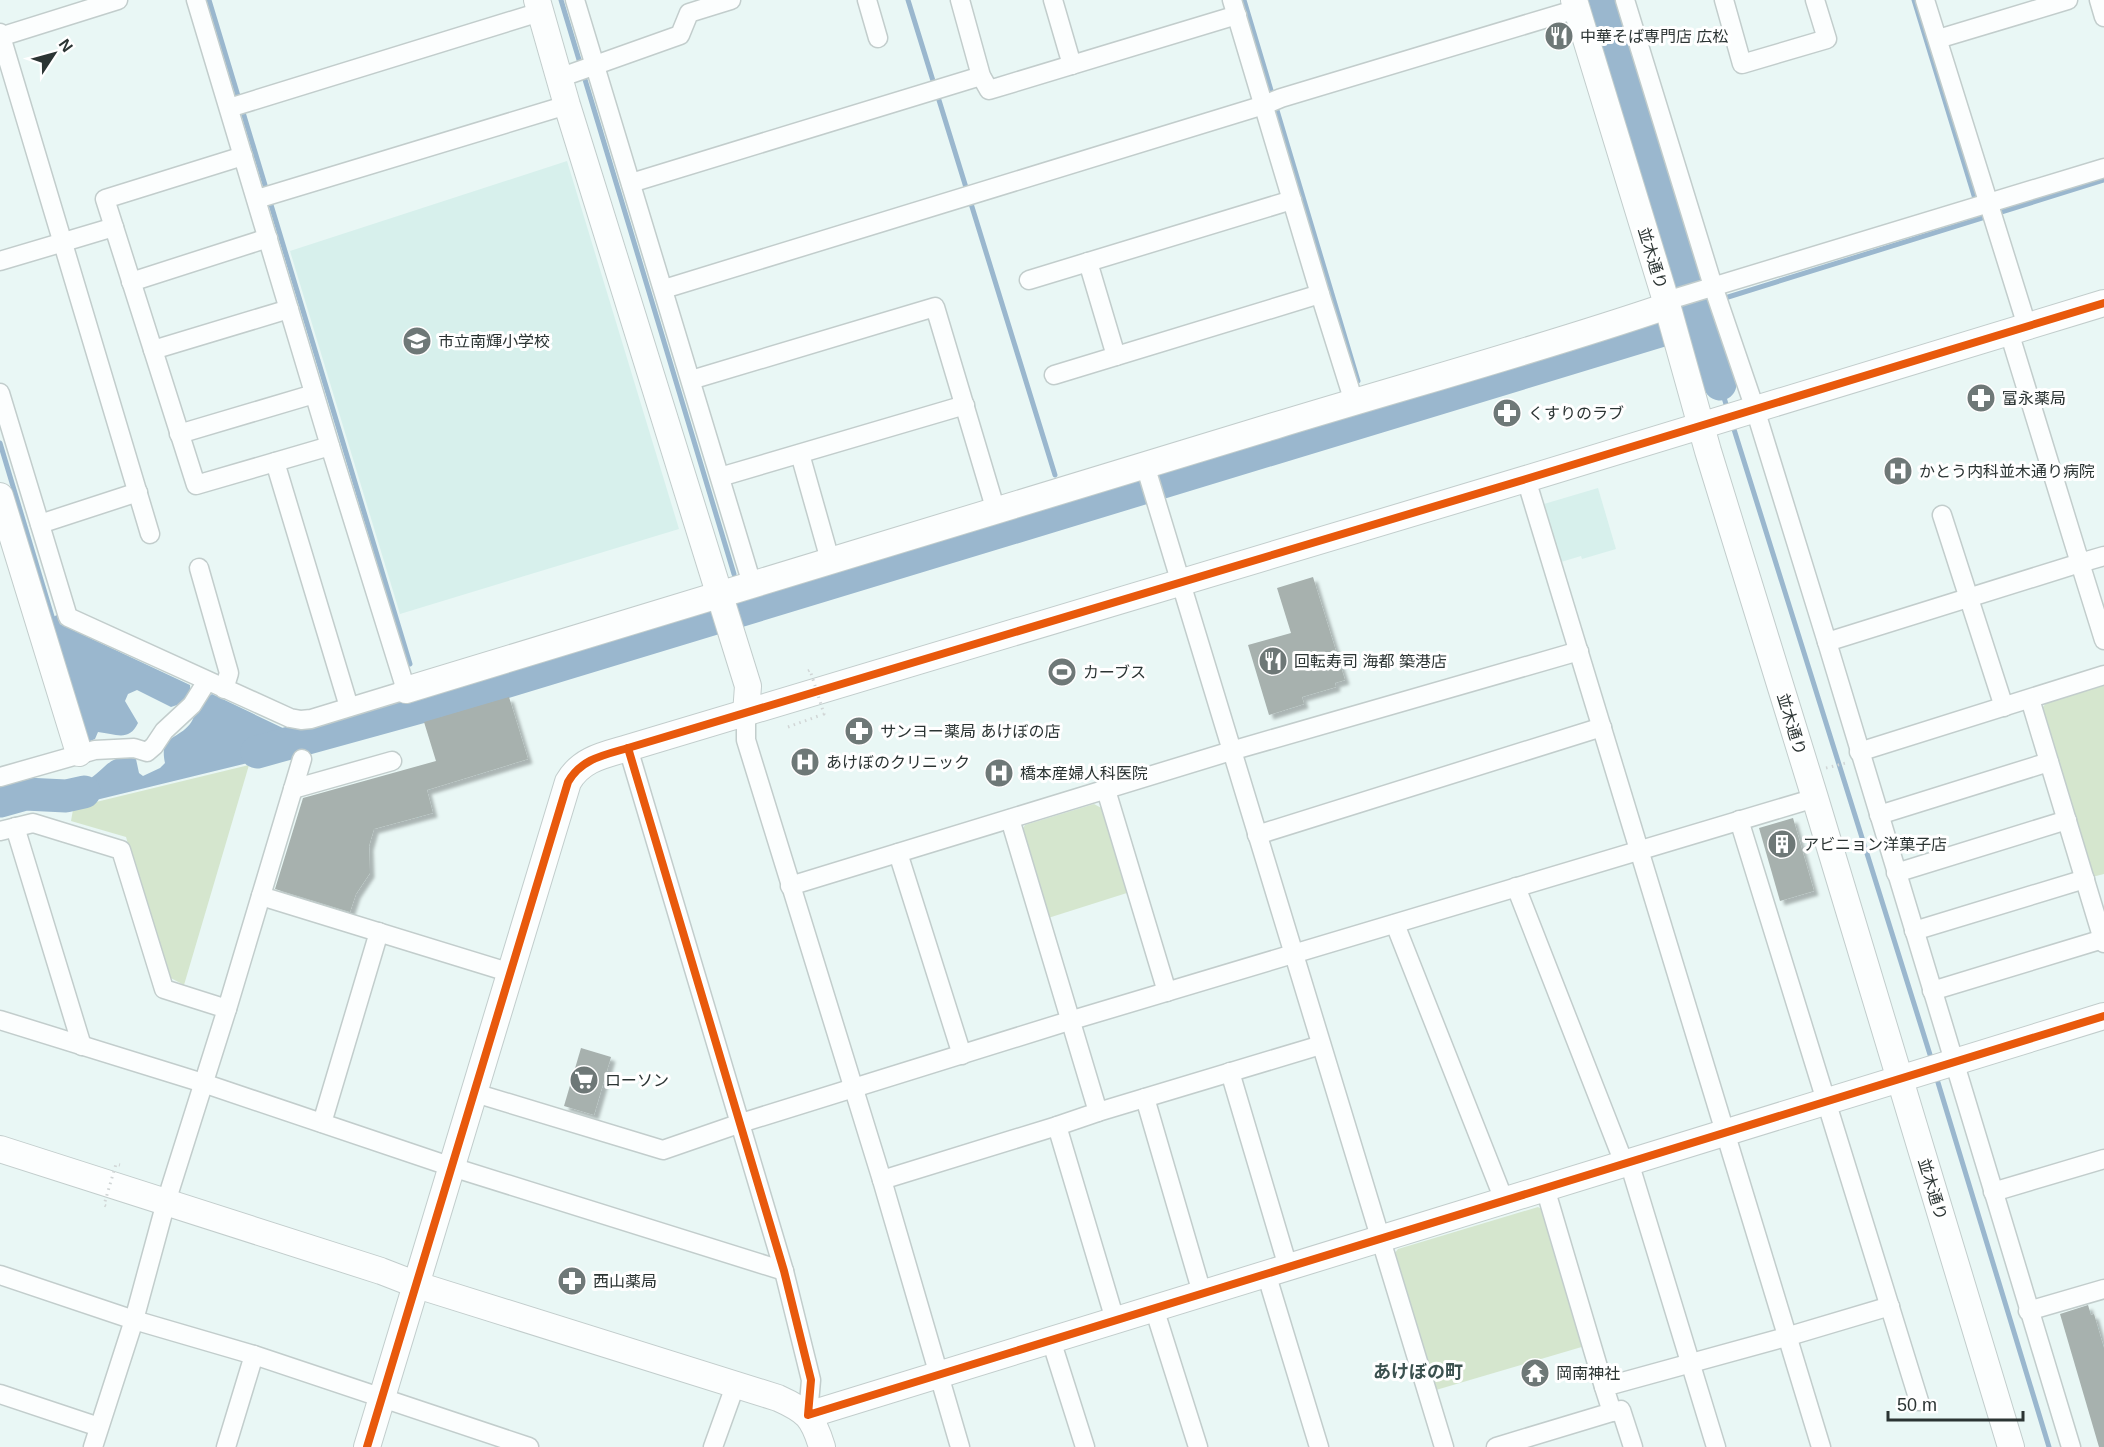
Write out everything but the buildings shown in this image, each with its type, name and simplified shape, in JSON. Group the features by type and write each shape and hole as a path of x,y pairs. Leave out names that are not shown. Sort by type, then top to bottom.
{"street":[{"path":"118,0 0,36 150,534"},
{"path":"196,0 237,106 243,156 265,197 268,238 406,690"},
{"path":"575,0 579,72 567,105 748,686 746,740 882,1180 960,1447"},
{"path":"579,72 680,35 689,13 731,0"},
{"path":"867,0 878,38"},
{"path":"960,0 981,76 989,90 1072,65 1235,8 1272,102 1292,200 1354,402"},
{"path":"1053,0 1072,65"},
{"path":"1625,0 1714,294 1730,417 1827,642 1854,757 1879,815 1932,991 1929,1069 1993,1192 2071,1447"},
{"path":"1724,0 1742,64 1827,39 1815,0"},
{"path":"1925,0 1985,209 2080,563 2104,640"},
{"path":"1938,39 2068,0"},
{"path":"2098,0 2104,17"},
{"path":"664,289 1272,102 1576,4"},
{"name":"並木通り","path":"1576,4 1671,301 1730,417 1815,798 1929,1069 2011,1447"},
{"path":"237,106 539,6 579,72 631,183 752,584"},
{"path":"631,183 981,76"},
{"path":"265,197 567,105"},
{"path":"243,156 105,199 195,485 330,447"},
{"path":"0,777 95,750 126,748 147,752 199,694 224,688 290,718 311,719 406,690 724,606 752,584 996,511 1149,479 1354,402 1496,361 1671,301 1714,294 1985,209 2104,168"},
{"path":"1029,280 1292,200"},
{"path":"0,261 114,227"},
{"path":"131,282 268,238"},
{"path":"1088,262 1116,356"},
{"path":"1054,375 1320,294"},
{"path":"367,1447 568,782 581,765 627,748 1527,479 2104,303"},
{"path":"691,380 935,307 996,511"},
{"path":"153,350 289,309"},
{"path":"0,393 40,524 49,605 80,753"},
{"path":"179,434 314,394"},
{"path":"720,477 965,405"},
{"path":"800,454 830,560"},
{"path":"275,462 349,707"},
{"path":"1149,479 1444,1447"},
{"path":"1527,479 1821,1447"},
{"path":"40,524 138,492"},
{"path":"0,496 49,605 199,694"},
{"path":"1942,515 2004,707"},
{"path":"1827,642 2104,556"},
{"path":"199,568 229,673 224,688"},
{"path":"790,886 1231,752 1579,651"},
{"path":"1854,757 2104,675"},
{"path":"1932,991 2103,941 2030,699"},
{"path":"1257,835 1602,727"},
{"path":"627,748 784,1271 811,1380 808,1415"},
{"path":"93,1447 134,1320 166,1202 302,759"},
{"path":"293,789 392,761"},
{"path":"1879,815 2049,762"},
{"path":"1106,790 1167,992"},
{"path":"475,1093 663,1150 741,1123 1069,1021 1815,798"},
{"path":"1010,819 1098,1112"},
{"path":"1739,820 1919,1401"},
{"path":"1896,873 2067,820"},
{"path":"82,1046 7,829 33,823 120,850 164,989 227,1009"},
{"path":"898,853 962,1055"},
{"path":"1914,931 2085,879"},
{"path":"1516,887 1626,1162 1716,1447"},
{"path":"261,896 511,973"},
{"path":"1395,924 1504,1200"},
{"path":"322,1123 379,932"},
{"path":"808,1415 2104,1016"},
{"path":"0,1020 203,1083 452,1167 784,1271"},
{"path":"882,1180 1321,1045"},
{"path":"1230,1072 1319,1447"},
{"path":"1145,1098 1202,1293"},
{"path":"1057,1126 1115,1320"},
{"path":"0,1149 381,1271 417,1285 778,1398 808,1415 817,1431 822,1447"},
{"path":"1993,1192 2104,1159"},
{"path":"1545,1188 1612,1412"},
{"path":"0,1275 134,1320 254,1355 518,1445"},
{"path":"2028,1311 2104,1289"},
{"path":"1604,1387 1890,1306"},
{"path":"1154,1308 1198,1447"},
{"path":"1051,1340 1085,1447"},
{"path":"226,1447 254,1355"},
{"path":"714,1447 735,1386"},
{"path":"0,1394 99,1426"},
{"path":"1496,1447 1539,1440 1622,1410 1633,1447"}],"path":[{"path":"788,727 824,714 810,670 808,671"},
{"path":"1832,767 1854,757"},
{"path":"106,1206 104,1205 116,1164 120,1165"}],"shaded area":[{"path":"567,161 679,529 400,614 290,251"},
{"path":"1598,488 1616,549 1582,559 1581,556 1561,562 1544,504"},
{"path":"2104,684 2104,874 2092,877 2042,708 2048,701"},
{"path":"249,765 184,985 167,976 126,837 71,821 74,804 96,802"},
{"path":"1094,804 1105,810 1130,892 1045,919 1019,835 1025,825"},
{"path":"1538,1207 1545,1211 1585,1346 1436,1390 1394,1254 1398,1249"}],"water":[{"path":"57,615 60,624 190,685 191,696 201,702 212,694 287,730 305,728 297,751 96,800 60,805 39,799 39,789 63,788 81,784 93,777 108,763 120,758 136,759 139,773 143,776 160,768 165,763 164,747 170,739 190,724 197,705 180,704 171,707 137,690 128,694 125,701 138,723 134,729 126,735 98,732 95,739 86,743 49,619"}],"waterway":[{"path":"209,0 410,664"},
{"path":"561,0 734,574"},
{"path":"908,0 1055,475"},
{"path":"1244,0 1358,381"},
{"path":"1602,0 1720,384"},
{"path":"1914,0 1976,202"},
{"path":"1696,307 2104,180"},
{"path":"257,752 449,699 1663,330"},
{"path":"1720,384 1728,411"},
{"path":"1367,409 1370,419"},
{"path":"1732,423 1932,1061"},
{"path":"0,443 54,623"},
{"path":"1064,505 1066,512"},
{"path":"743,604 745,609"},
{"path":"422,702 423,707"},
{"path":"0,801 25,794 66,796 84,792"},
{"path":"1936,1076 2049,1447"}],"cycle path":[{"path":"367,1447 568,782 573,774 586,763 610,753 1526,479 2104,303"},
{"path":"628,748 784,1271 811,1380 808,1415 2104,1016"}],"place":[{"name":"中華そば専門店 広松","path":"1559,36"},
{"name":"市立南輝小学校","path":"417,341"},
{"name":"富永薬局","path":"1981,398"},
{"name":"くすりのラブ","path":"1507,413"},
{"name":"かとう内科並木通り病院","path":"1898,471"},
{"name":"回転寿司 海都 築港店","path":"1273,661"},
{"name":"カーブス","path":"1062,672"},
{"name":"サンヨー薬局 あけぼの店","path":"859,731"},
{"name":"あけぼのクリニック","path":"805,762"},
{"name":"橋本産婦人科医院","path":"999,773"},
{"name":"アビニョン洋菓子店","path":"1782,844"},
{"name":"ローソン","path":"584,1080"},
{"name":"西山薬局","path":"572,1281"},
{"name":"岡南神社","path":"1535,1373"}],"district":[{"name":"あけぼの町","path":"1418,1372"}]}
